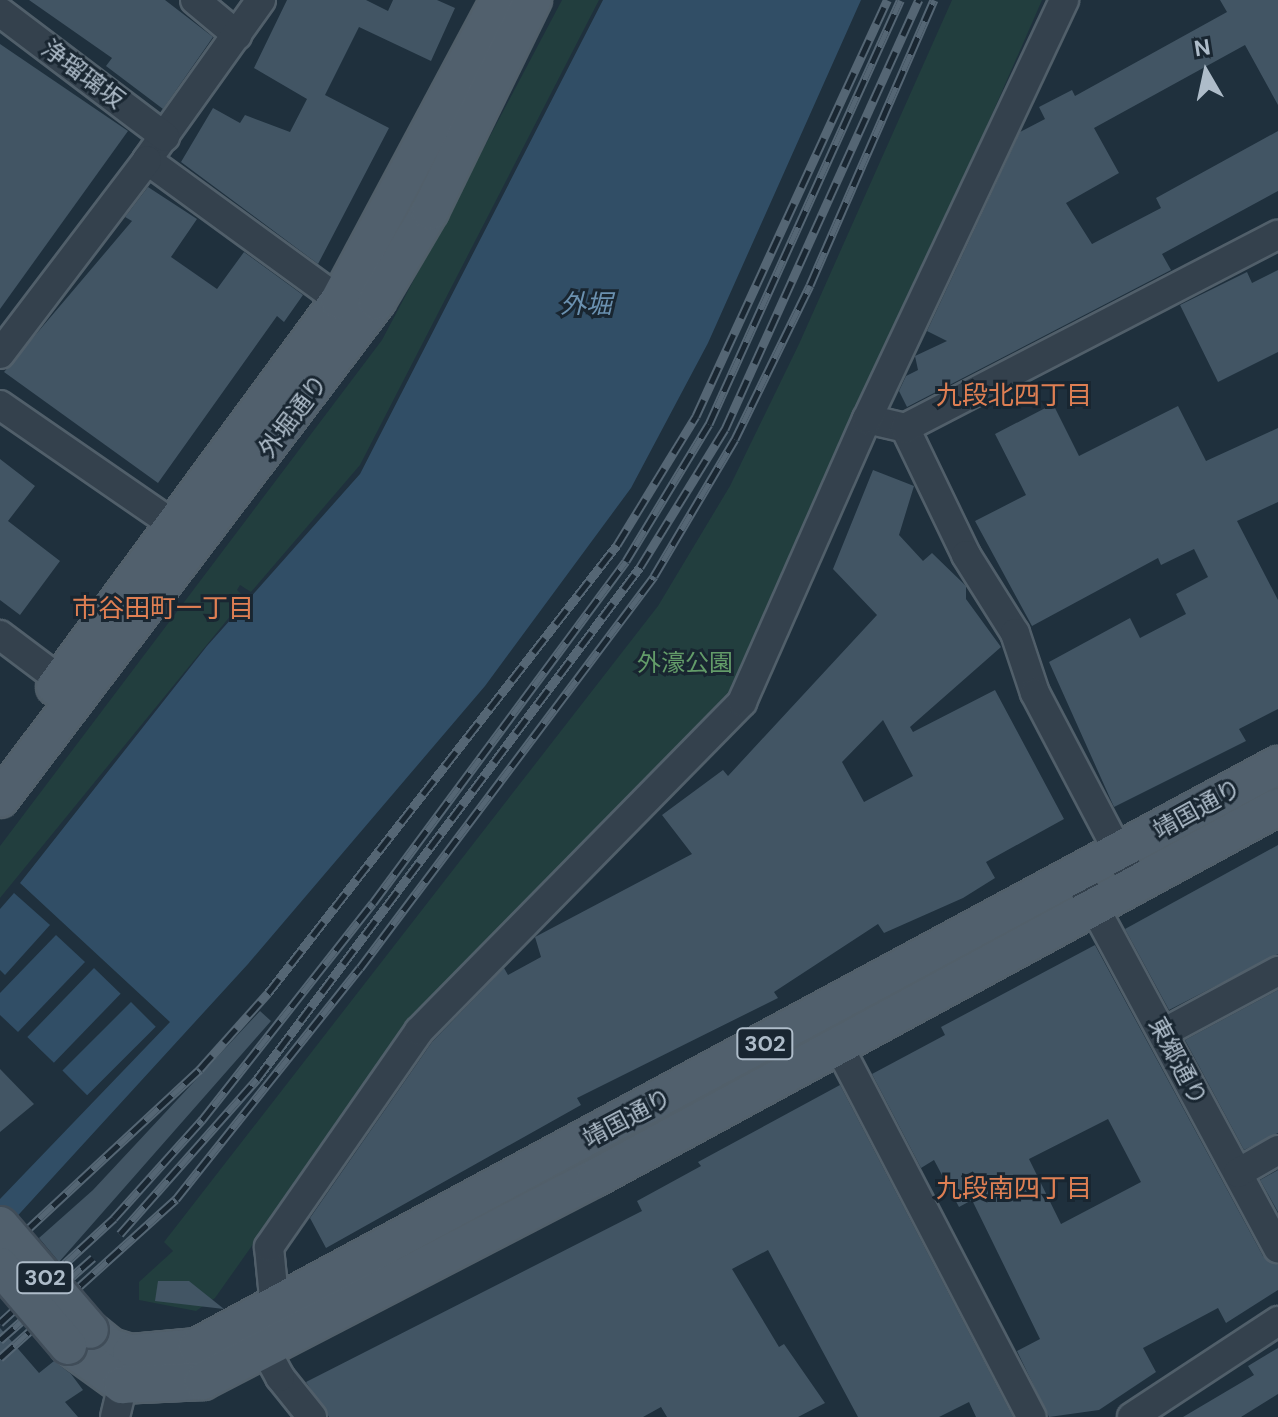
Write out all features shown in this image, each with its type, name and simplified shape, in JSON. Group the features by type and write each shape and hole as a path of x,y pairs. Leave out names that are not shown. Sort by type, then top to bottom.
{"main road":[{"name":"外堀通り","path":"0,758 339,300 507,5"},
{"name":"外堀通り","path":"0,799 377,301 430,211 507,5"},
{"name":"靖国通り","path":"106,1363 203,1381 257,1334 1278,765"},
{"name":"靖国通り","path":"257,1334 839,1047 1278,807"},
{"name":"302","path":"0,1225 106,1363"},
{"name":"302","path":"0,1266 106,1363"}],"street":[{"path":"195,0 237,35"},
{"path":"0,354 165,137 261,0"},
{"path":"312,1417 257,1334 274,1298 269,1247 419,1031 742,702 867,419 1064,0"},
{"name":"浄瑠璃坂","path":"0,12 165,137"},
{"path":"147,160 339,300"},
{"path":"867,419 905,428 1278,235"},
{"path":"0,405 174,525"},
{"path":"905,428 966,555 1015,633 1035,693 1137,886"},
{"path":"0,635 60,680"},
{"name":"東郷通り","path":"1077,875 1278,1248"},
{"path":"1163,1033 1278,971"},
{"path":"839,1047 1032,1417"},
{"path":"1238,1173 1278,1150"},
{"path":"1132,1417 1278,1321"}],"green space":[{"path":"562,0 599,0 360,465 251,592 240,585 237,590 245,598 0,898 0,846 382,340"},
{"name":"外濠公園","path":"952,0 1042,0 751,665 728,700 409,1024 215,1298 196,1311 139,1300 139,1282 173,1251 164,1242 658,606 730,486 799,344"}],"water":[{"name":"外堀","path":"603,0 861,0 708,343 631,488 485,686 248,964 0,1235 0,1199 170,1022 20,883 207,646 360,474"},
{"path":"14,893 50,925 5,975 0,970 0,909"},
{"path":"56,935 85,962 18,1032 0,1015 0,993"},
{"path":"94,968 121,994 54,1063 27,1037"},
{"path":"131,1002 156,1027 87,1095 62,1071"}],"building":[{"path":"29,0 165,0 213,37 163,109 106,66 112,58"},
{"path":"287,0 366,0 388,11 393,0 437,0 455,8 431,61 359,27 325,95 389,128 318,264 181,162 213,108 240,123 245,115 290,132 307,99 254,68"},
{"path":"1220,0 1278,0 1278,105 1245,45 1094,128 1119,173 1066,203 1092,244 1161,208 1156,198 1278,131 1278,191 1162,254 1171,270 907,407 899,391 906,376 918,370 915,356 947,341 927,331 1020,132 1045,119 1039,107 1072,90 1075,96 1227,12"},
{"path":"0,44 128,131 0,309"},
{"path":"148,187 197,219 171,257 217,289 244,252 303,295 284,322 277,316 158,483 4,372 132,221 125,217"},
{"path":"1278,270 1278,352 1218,382 1180,305 1247,272 1252,283"},
{"path":"1053,404 1079,456 1178,406 1206,461 1278,428 1278,502 1237,521 1278,600 1278,709 1239,729 1246,741 1114,807 1049,662 1130,618 1140,638 1186,614 1176,594 1208,577 1194,549 1161,565 1158,558 1032,626 975,521 1026,495 995,434"},
{"path":"0,459 35,486 8,521 60,561 20,615 0,600"},
{"path":"873,470 914,486 899,535 923,561 932,553 966,586 966,599 1001,647 910,727 913,732 995,690 1064,819 986,862 995,878 963,898 884,933 878,924 774,992 778,998 577,1098 581,1105 326,1248 310,1218 432,1042 504,968 508,975 541,957 535,937 692,854 662,815 723,770 728,776 877,615 833,569","holes":["883,720 913,776 864,802 842,762"]},
{"path":"1278,845 1278,954 1169,1010 1125,929"},
{"path":"1095,945 1263,1256 1278,1265 1278,1290 1226,1323 1218,1308 1143,1348 1156,1372 1099,1410 1049,1417 1017,1351 1040,1339 972,1200 959,1207 934,1160 921,1168 872,1074 945,1035 941,1027","holes":["1108,1119 1141,1182 1061,1224 1029,1159"]},
{"path":"1278,990 1278,1133 1244,1150 1185,1040"},
{"path":"260,1011 271,1021 59,1262 39,1238 93,1190"},
{"path":"0,1069 34,1104 0,1132"},
{"path":"840,1085 1013,1417 976,1417 969,1402 939,1417 858,1417 768,1250 732,1269 779,1347 784,1344 825,1403 798,1417 667,1417 661,1407 643,1417 329,1417 306,1382 642,1211 637,1201 701,1166 698,1162"},
{"path":"1278,1170 1278,1212 1260,1180"},
{"path":"158,1281 189,1281 224,1309 155,1301"},
{"path":"0,1328 39,1373 54,1361 71,1374 83,1390 65,1402 78,1417 0,1417"},
{"path":"1278,1348 1278,1394 1241,1417 1183,1417 1254,1375 1248,1366"}],"railway":[{"path":"0,1255 200,1069 268,993 617,545 696,416 887,0"},
{"path":"0,1323 114,1218 202,1120 373,903 626,561 709,424 900,0"},
{"path":"120,1234 257,1079 640,567 725,429 919,0"},
{"path":"0,1358 176,1199 360,968 654,576 735,439 810,285 934,0"},
{"path":"0,1340 93,1258"}],"district":[{"name":"九段北四丁目","path":"1014,396"},
{"name":"市谷田町一丁目","path":"163,609"},
{"name":"九段南四丁目","path":"1014,1189"}]}
